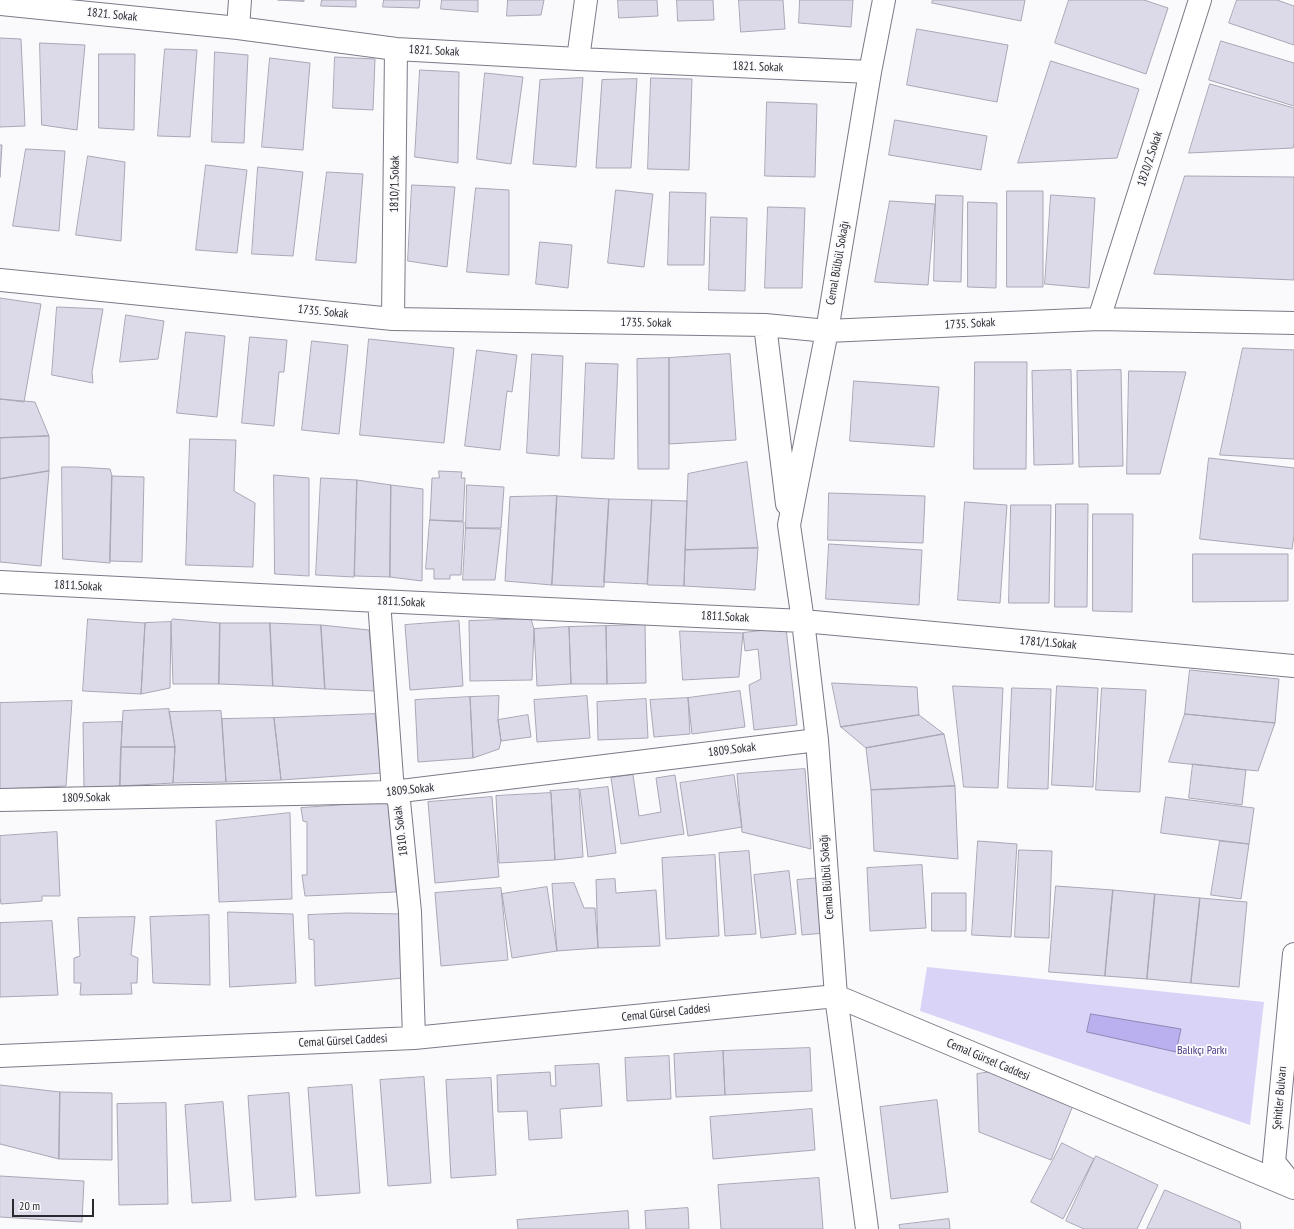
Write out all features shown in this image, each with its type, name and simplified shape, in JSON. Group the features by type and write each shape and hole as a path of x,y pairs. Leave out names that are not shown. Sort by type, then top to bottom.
{"street":[{"path":"238,28 240,0"},
{"path":"578,60 586,0"},
{"name":"Cemal Bülbül Sokağı","path":"789,525 827,331 870,72 884,0"},
{"name":"1820/2.Sokak","path":"1099,319 1200,0"},
{"name":"1821. Sokak","path":"0,4 238,28 396,49 578,60 870,72"},
{"name":"1810/1.Sokak","path":"393,319 396,49"},
{"name":"1735. Sokak","path":"0,280 393,319 765,325 827,331 1099,319 1294,323"},
{"name":"Cemal Bülbül Sokağı","path":"765,325 817,740 836,996 867,1229"},
{"name":"1811.Sokak","path":"0,582 803,621"},
{"name":"1810. Sokak","path":"379,601 393,792 399,801 410,912 414,1038"},
{"name":"1781/1.Sokak","path":"803,621 1294,666"},
{"name":"1809.Sokak","path":"0,800 393,792 817,740"},
{"name":"Şehitler Bulvarı","path":"1294,954 1274,1162 1294,1188"},
{"name":"Cemal Gürsel Caddesi","path":"0,1056 414,1038 836,996 1294,1188"}],"green space":[{"name":"Balıkçı Parkı","path":"927,967 1264,1002 1250,1125 920,1011"}],"shaded area":[{"path":"1091,1014 1181,1029 1176,1052 1087,1032"}],"building":[{"path":"278,0 304,0 304,1"},
{"path":"322,0 356,0 356,7 321,6"},
{"path":"384,0 420,0 419,8 383,7"},
{"path":"442,0 478,0 478,12 441,9"},
{"path":"508,0 544,0 541,15 507,16"},
{"path":"618,0 657,0 658,16 619,18"},
{"path":"677,0 713,0 714,20 678,21"},
{"path":"739,0 783,0 785,29 741,32"},
{"path":"800,0 853,0 851,27 799,23"},
{"path":"933,0 1025,0 1021,21 932,3"},
{"path":"1069,0 1144,0 1168,8 1146,74 1055,43"},
{"path":"1237,0 1277,0 1294,6 1294,45 1229,23"},
{"path":"917,29 1008,45 997,102 907,85"},
{"path":"0,38 21,39 25,126 0,127"},
{"path":"1221,41 1294,63 1294,106 1209,80"},
{"path":"40,43 85,45 77,130 42,125"},
{"path":"165,49 197,50 190,137 158,136"},
{"path":"215,52 248,55 244,143 212,142"},
{"path":"99,54 135,54 134,130 99,128"},
{"path":"335,57 375,59 373,110 333,108"},
{"path":"270,58 310,63 303,150 262,147"},
{"path":"1051,61 1139,89 1117,158 1018,163"},
{"path":"420,70 459,72 458,163 415,157"},
{"path":"485,73 523,77 511,164 477,159"},
{"path":"583,78 576,167 533,164 540,80"},
{"path":"651,78 692,79 689,170 648,169"},
{"path":"637,79 631,168 596,168 602,80"},
{"path":"1210,84 1294,108 1293,148 1189,153"},
{"path":"767,102 817,104 815,177 765,176"},
{"path":"895,120 987,136 981,170 889,155"},
{"path":"0,145 2,145 0,177"},
{"path":"26,149 65,151 59,231 13,226"},
{"path":"88,156 125,162 121,241 76,235"},
{"path":"206,165 247,170 237,253 196,250"},
{"path":"258,167 303,172 293,256 252,254"},
{"path":"327,172 363,174 356,263 316,260"},
{"path":"1185,176 1294,177 1294,280 1154,274"},
{"path":"412,185 455,187 447,267 408,261"},
{"path":"476,188 509,190 509,275 467,272"},
{"path":"616,190 653,194 644,267 608,263"},
{"path":"1007,191 1043,191 1043,287 1007,287"},
{"path":"670,192 706,193 704,265 668,265"},
{"path":"936,195 963,196 961,282 934,281"},
{"path":"1051,195 1095,198 1089,288 1045,284"},
{"path":"890,201 935,204 928,285 875,282"},
{"path":"968,202 997,203 996,288 968,287"},
{"path":"768,207 805,208 802,288 765,288"},
{"path":"711,217 747,218 745,291 709,290"},
{"path":"540,242 572,245 568,288 536,284"},
{"path":"0,298 41,304 24,402 0,399"},
{"path":"57,307 103,309 92,372 93,383 52,375"},
{"path":"126,315 164,321 158,359 120,362"},
{"path":"186,332 225,336 217,417 177,413"},
{"path":"250,337 287,340 284,372 279,372 274,426 242,423"},
{"path":"369,339 454,348 444,443 360,435"},
{"path":"312,341 348,345 339,434 302,430"},
{"path":"1243,348 1294,350 1294,459 1220,455"},
{"path":"477,350 517,355 512,392 507,391 500,450 465,446"},
{"path":"532,354 563,356 559,456 527,453"},
{"path":"730,354 736,440 669,444 669,358"},
{"path":"669,358 669,469 638,469 637,359"},
{"path":"975,362 1027,362 1026,469 974,469"},
{"path":"586,363 618,364 614,459 582,458"},
{"path":"1071,370 1073,464 1034,465 1032,371"},
{"path":"1121,370 1123,466 1079,467 1077,371"},
{"path":"1129,371 1186,372 1160,474 1127,474"},
{"path":"854,381 939,387 934,447 850,441"},
{"path":"0,399 35,402 49,436 0,438"},
{"path":"49,436 49,471 0,479 0,438"},
{"path":"190,439 236,440 234,491 255,503 253,567 186,565"},
{"path":"1209,458 1294,468 1294,536 1292,549 1200,539"},
{"path":"747,462 758,548 685,550 688,474"},
{"path":"62,467 110,469 112,476 110,563 63,559"},
{"path":"49,471 41,566 0,562 0,479"},
{"path":"439,471 462,472 461,478 465,478 463,521 430,520 432,478 439,478"},
{"path":"274,475 309,478 309,576 275,574"},
{"path":"112,476 144,477 142,562 110,561"},
{"path":"321,478 357,480 354,577 316,575"},
{"path":"357,480 391,485 390,577 355,576"},
{"path":"391,485 423,489 422,581 390,577"},
{"path":"467,485 504,487 501,528 466,528"},
{"path":"829,493 925,496 923,543 828,540"},
{"path":"557,496 609,499 604,587 552,585"},
{"path":"557,496 552,585 505,581 510,497"},
{"path":"609,499 652,500 647,584 604,582"},
{"path":"652,500 687,501 684,586 648,585"},
{"path":"965,502 1007,505 1000,603 958,600"},
{"path":"1056,504 1088,504 1087,607 1055,607"},
{"path":"1011,505 1051,505 1049,603 1009,603"},
{"path":"1093,514 1133,514 1132,612 1093,611"},
{"path":"430,520 464,522 461,575 450,575 450,579 434,579 434,569 426,569"},
{"path":"466,528 501,529 495,580 463,580"},
{"path":"829,544 922,550 919,605 826,599"},
{"path":"758,548 755,590 684,586 685,550"},
{"path":"1193,554 1288,554 1288,601 1193,602"},
{"path":"88,619 145,623 141,694 83,691"},
{"path":"173,619 220,623 219,684 173,684 171,622"},
{"path":"531,619 534,629 532,680 470,681 469,621"},
{"path":"459,621 463,686 410,690 405,625"},
{"path":"171,622 170,688 141,694 145,623"},
{"path":"220,623 270,623 273,686 219,684"},
{"path":"270,623 321,625 325,689 273,686"},
{"path":"321,625 369,630 375,691 325,689"},
{"path":"645,625 646,683 607,684 606,626"},
{"path":"606,626 607,684 571,684 569,627"},
{"path":"569,627 571,684 537,686 534,629"},
{"path":"786,628 797,725 754,730 749,685 761,679 758,649 745,651 743,633"},
{"path":"680,631 743,633 739,677 683,680"},
{"path":"1190,670 1279,679 1275,723 1185,714"},
{"path":"832,683 917,687 919,715 841,727"},
{"path":"953,686 1003,688 998,788 964,787"},
{"path":"1057,686 1098,688 1093,787 1052,785"},
{"path":"1012,688 1051,689 1048,789 1008,788"},
{"path":"1102,688 1146,690 1140,792 1096,790"},
{"path":"740,691 745,727 692,734 688,698"},
{"path":"499,696 498,720 501,741 499,749 473,758 470,697"},
{"path":"587,696 590,738 537,742 534,700"},
{"path":"470,697 473,758 418,762 415,700"},
{"path":"688,698 690,734 654,737 650,700"},
{"path":"646,699 648,738 598,740 597,702"},
{"path":"72,701 66,786 0,789 0,703"},
{"path":"169,709 175,747 121,747 123,711"},
{"path":"221,711 226,782 173,783 175,747 169,712"},
{"path":"375,714 382,773 281,780 274,718"},
{"path":"1185,714 1275,723 1258,771 1169,762"},
{"path":"528,715 531,737 501,741 498,720"},
{"path":"919,715 944,734 866,748 841,727"},
{"path":"274,718 281,780 226,782 222,719"},
{"path":"122,722 120,786 84,788 83,723"},
{"path":"944,734 955,786 871,790 866,748"},
{"path":"121,747 175,747 173,783 120,786"},
{"path":"1193,764 1246,770 1242,805 1189,798"},
{"path":"805,769 811,849 742,832 737,774"},
{"path":"633,775 639,816 661,812 656,778 675,775 684,834 621,844 611,778"},
{"path":"734,775 742,827 688,836 680,783"},
{"path":"955,786 958,859 874,851 871,790"},
{"path":"608,787 616,853 588,857 580,790"},
{"path":"579,789 583,857 555,860 550,791"},
{"path":"551,793 555,860 499,863 496,796"},
{"path":"492,797 499,877 435,883 428,802"},
{"path":"1166,797 1254,808 1249,844 1161,833"},
{"path":"388,802 396,892 305,896 302,875 307,875 307,822 303,821 301,808"},
{"path":"290,813 292,899 219,902 216,821"},
{"path":"57,832 60,896 42,896 42,901 1,904 0,836"},
{"path":"978,841 1017,844 1011,937 972,935"},
{"path":"1220,841 1249,844 1241,899 1211,895"},
{"path":"1019,850 1052,851 1049,938 1015,937"},
{"path":"749,851 756,934 725,936 719,853"},
{"path":"715,855 719,936 666,939 662,858"},
{"path":"922,865 926,928 870,931 867,868"},
{"path":"789,871 796,934 761,938 754,875"},
{"path":"820,878 825,933 802,935 797,880"},
{"path":"615,879 616,893 656,890 660,946 598,948 596,880"},
{"path":"574,883 584,908 595,908 598,948 557,951 552,884"},
{"path":"1056,886 1113,890 1105,976 1049,972"},
{"path":"547,887 557,951 512,958 502,894"},
{"path":"501,888 508,960 441,966 435,893"},
{"path":"1113,890 1155,894 1147,979 1105,976"},
{"path":"932,893 966,893 966,931 932,931"},
{"path":"1155,894 1200,898 1191,983 1147,979"},
{"path":"1200,898 1247,902 1239,987 1191,983"},
{"path":"228,912 293,914 296,983 230,987"},
{"path":"348,913 402,914 403,978 315,986 314,940 309,939 308,915"},
{"path":"209,915 210,985 153,983 150,917"},
{"path":"135,917 131,955 138,958 137,983 131,983 132,994 80,995 81,983 74,983 74,958 80,956 78,918"},
{"path":"52,921 58,995 0,997 0,923"},
{"path":"810,1048 812,1091 725,1095 723,1051"},
{"path":"723,1051 725,1095 676,1097 674,1054"},
{"path":"669,1056 671,1099 627,1101 625,1058"},
{"path":"599,1064 602,1106 560,1109 562,1138 529,1140 527,1111 498,1112 497,1075 550,1072 551,1086 556,1086 555,1066"},
{"path":"1004,1070 1076,1098 1051,1160 979,1132 977,1074"},
{"path":"424,1077 431,1183 388,1186 380,1080"},
{"path":"491,1078 496,1175 451,1178 446,1080"},
{"path":"0,1085 60,1092 59,1159 0,1144"},
{"path":"352,1085 360,1193 316,1196 308,1088"},
{"path":"60,1092 112,1093 112,1160 59,1159"},
{"path":"289,1093 296,1197 255,1200 248,1096"},
{"path":"937,1100 948,1192 891,1199 880,1107"},
{"path":"223,1102 231,1201 192,1203 185,1105"},
{"path":"166,1103 168,1204 119,1205 117,1104"},
{"path":"812,1109 815,1150 713,1159 710,1117"},
{"path":"1062,1143 1094,1159 1063,1219 1031,1202"},
{"path":"1096,1156 1158,1185 1137,1229 1084,1229 1066,1221"},
{"path":"0,1176 84,1181 82,1222 0,1217"},
{"path":"819,1178 823,1229 721,1229 718,1185"},
{"path":"1165,1190 1240,1222 1241,1229 1147,1229"},
{"path":"688,1208 689,1229 646,1229 645,1211"},
{"path":"628,1211 629,1229 518,1229 517,1220"},
{"path":"949,1219 950,1229 900,1229 899,1225"}]}
